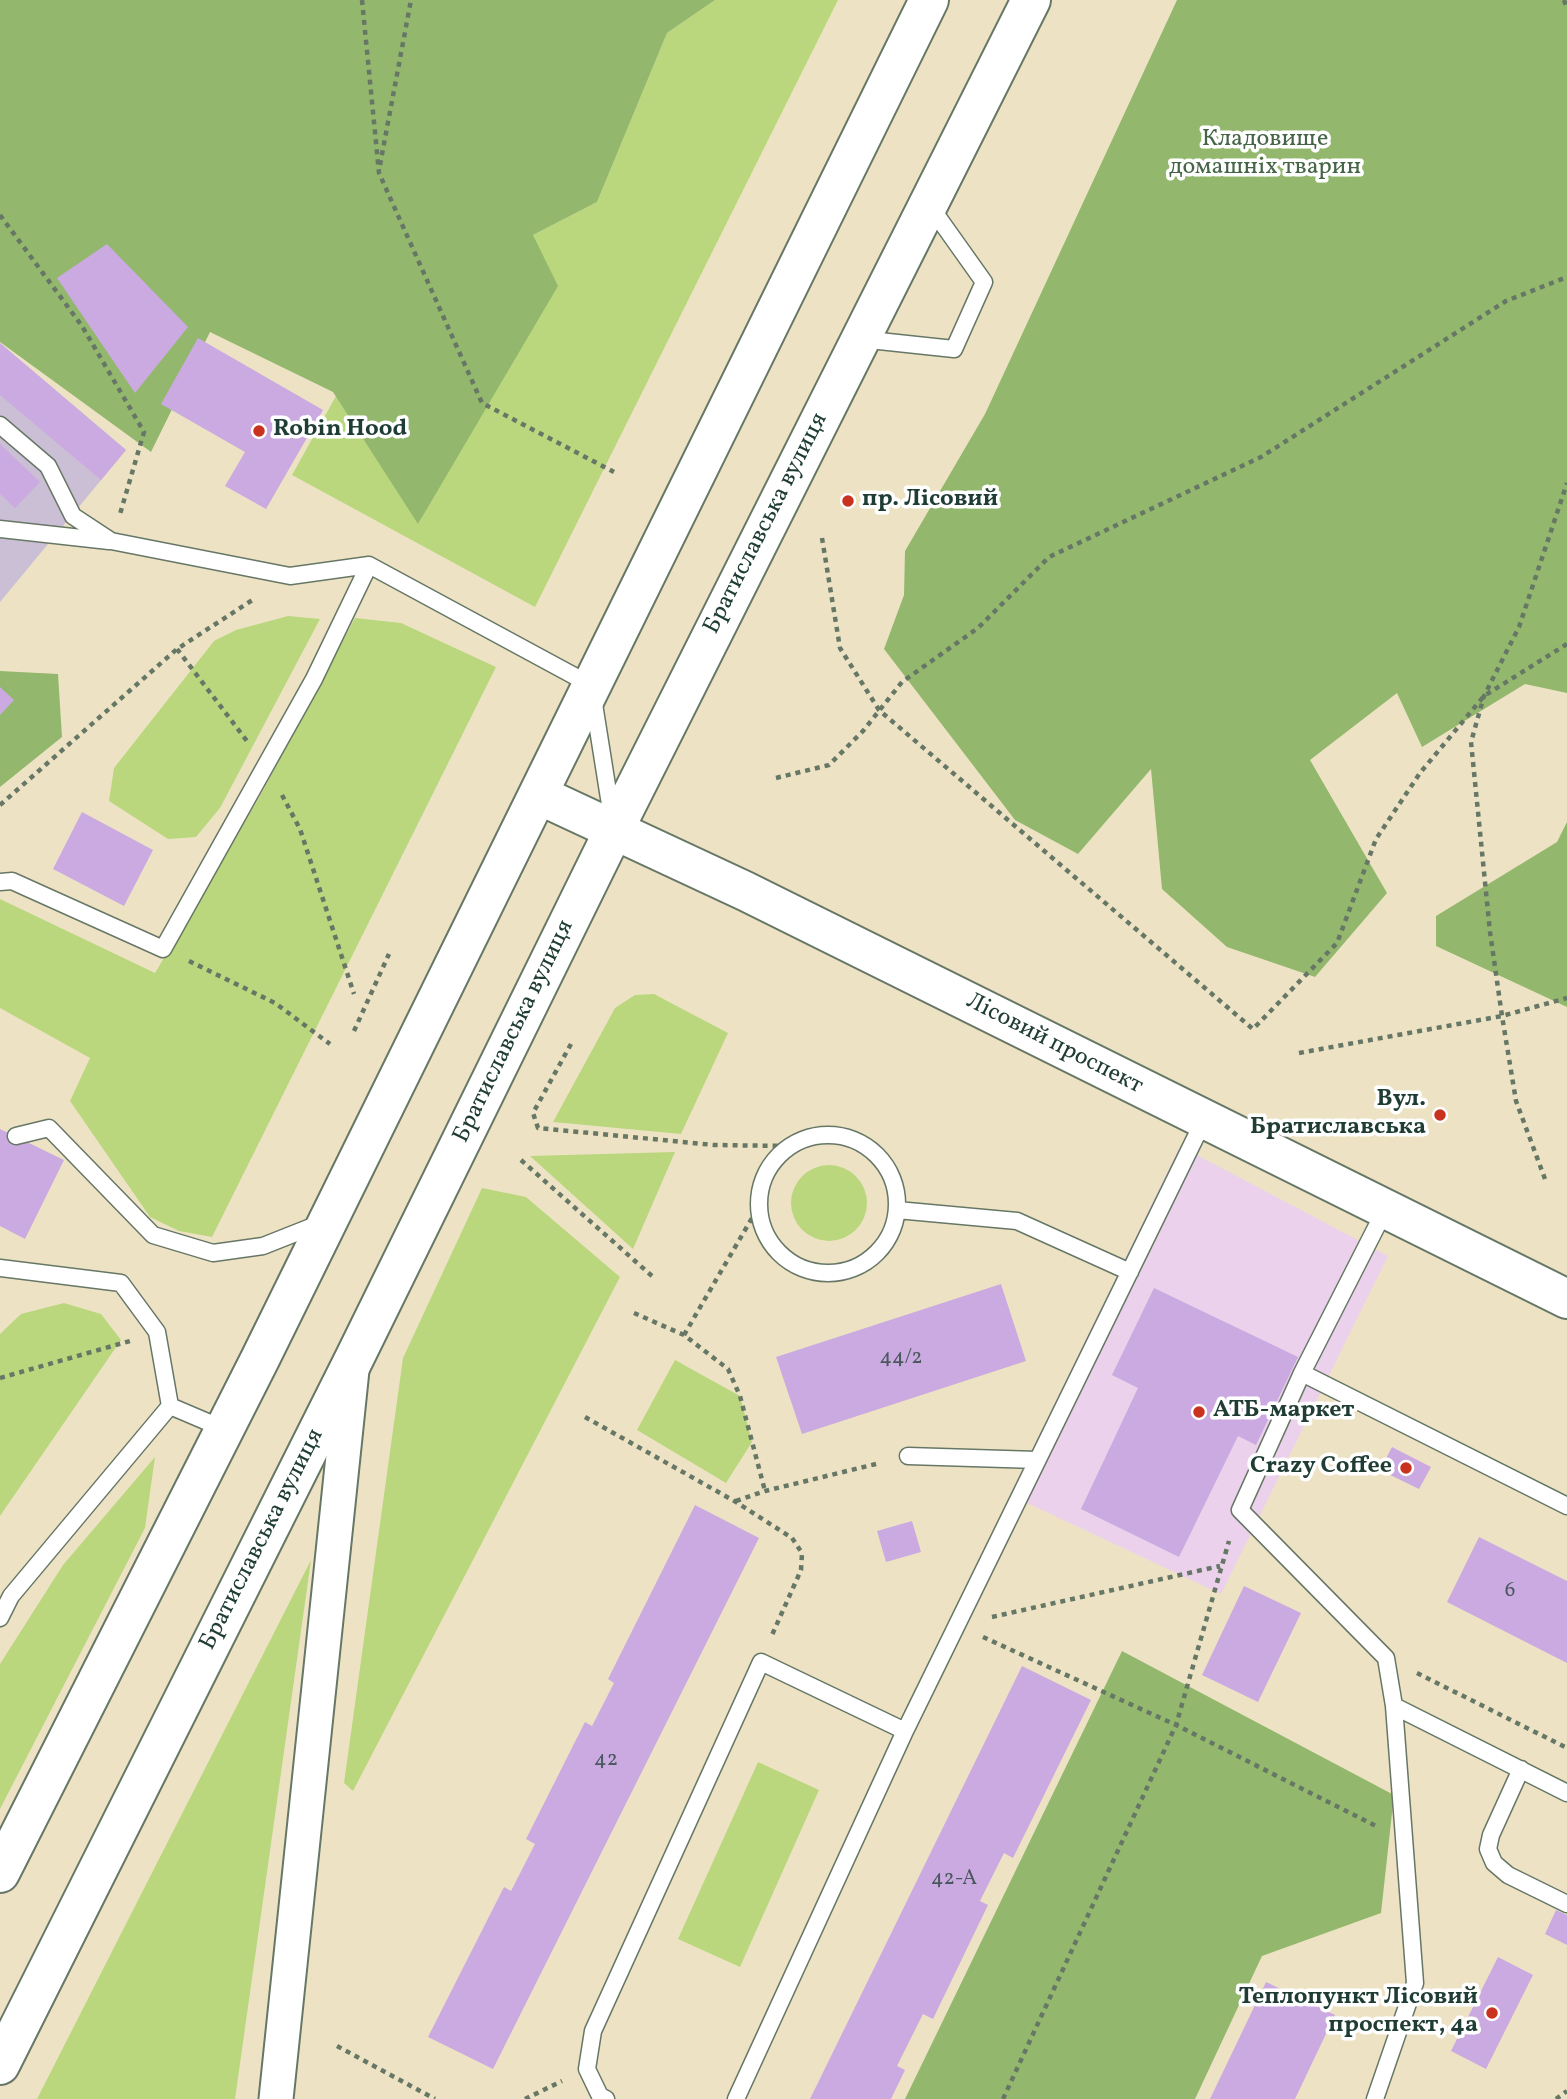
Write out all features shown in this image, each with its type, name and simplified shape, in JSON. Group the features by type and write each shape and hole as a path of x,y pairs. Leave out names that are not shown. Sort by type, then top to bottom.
{"main road":[{"path":"0,1873 539,795 929,0"},
{"name":"Братиславська вулиця","path":"0,2065 354,1359 614,830 1031,0"},
{"name":"Лісовий проспект","path":"539,795 745,891 1567,1299"}],"street":[{"path":"276,2099 354,1359"}],"lane":[{"path":"860,339 954,348 984,282 928,204"},
{"path":"0,425 48,466 73,516 111,541"},
{"path":"0,529 111,541 290,576 369,565 591,685 614,830"},
{"path":"0,882 12,881 163,949 314,679 369,565"},
{"path":"736,2099 905,1731 1204,1120"},
{"path":"16,1136 49,1128 153,1235 213,1253 263,1246 327,1221"},
{"path":"832,1135 854,1139 887,1167 896,1188 897,1210 892,1233 879,1252 860,1265 838,1272 815,1272 793,1263 775,1248 764,1228 759,1206 762,1183 773,1162 790,1146 810,1137 832,1135"},
{"path":"897,1210 1017,1221 1129,1272"},
{"path":"1375,2099 1415,1983 1394,1706 1386,1658 1240,1510 1302,1373 1385,1210"},
{"path":"0,1268 121,1283 157,1332 170,1406 11,1597 0,1618"},
{"path":"1302,1373 1567,1506"},
{"path":"170,1406 224,1429"},
{"path":"908,1456 1037,1460"},
{"path":"606,2099 600,2096 587,2069 593,2031 761,1662 905,1731"},
{"path":"1394,1706 1567,1793"},
{"path":"1521,1769 1490,1835 1488,1849 1494,1863 1508,1875 1567,1904"}],"path":[{"path":"362,0 379,173 482,403 614,472"},
{"path":"379,173 411,0"},
{"path":"1564,0 1567,9"},
{"path":"0,215 82,326 145,432 111,541"},
{"path":"776,778 829,765 902,682 978,628 1049,557 1261,457 1506,301 1567,277"},
{"path":"1545,1179 1517,1101 1502,1016 1490,932 1471,742 1484,696 1519,627 1567,483"},
{"path":"822,537 840,648 879,710 1253,1029 1337,943 1376,839 1420,774 1484,696 1567,644"},
{"path":"0,805 177,649 290,576"},
{"path":"177,649 266,767 300,829 354,994"},
{"path":"163,949 275,1003 330,1044"},
{"path":"354,1031 389,954"},
{"path":"1300,1053 1502,1016 1567,998"},
{"path":"571,1044 533,1113 538,1128 714,1145 790,1146"},
{"path":"521,1160 652,1276"},
{"path":"684,1335 759,1206"},
{"path":"634,1313 684,1335 728,1369 740,1396 765,1491"},
{"path":"0,1378 144,1337"},
{"path":"585,1416 780,1528 802,1553 801,1570 761,1662"},
{"path":"736,1502 765,1491 908,1456"},
{"path":"1003,2099 1175,1725 1220,1566 1240,1510"},
{"path":"957,1625 1220,1566"},
{"path":"957,1625 1175,1725 1404,1840"},
{"path":"1386,1658 1567,1748"},
{"path":"337,2046 435,2099"},
{"path":"525,2099 587,2069"},
{"path":"1556,2099 1567,2091"}],"shaded area":[{"path":"0,343 126,450 0,602"},
{"path":"1180,1146 1388,1256 1221,1594 1010,1495"}],"green space":[{"path":"0,0 715,0 667,33 597,202 533,235 558,286 418,524 333,392 210,332 151,452 0,342"},
{"path":"715,0 838,0 535,607 292,475 336,396 419,523 533,235 597,202 667,33"},
{"name":"Кладовище домашніх тварин","path":"1177,0 1567,0 1567,693 1525,684 1422,747 1397,693 1310,760 1387,893 1315,977 1227,947 1162,889 1151,769 1078,854 1015,820 884,649 904,595 905,551 985,414"},
{"path":"288,616 320,619 220,808 196,837 168,839 109,801 114,768 214,641 236,630"},
{"path":"355,618 401,623 496,667 212,1237 179,1231 150,1217 70,1101 90,1058 0,1008 0,899 155,973 260,796"},
{"path":"0,671 58,674 62,737 0,787"},
{"path":"1567,822 1567,1007 1436,946 1436,916 1557,842"},
{"path":"654,994 728,1033 681,1134 553,1122 615,1008 635,995"},
{"path":"675,1152 633,1249 530,1156"},
{"path":"829,1165 844,1168 856,1176 864,1188 867,1203 864,1218 856,1230 844,1238 829,1241 814,1238 802,1230 794,1218 791,1203 794,1188 802,1176 814,1168"},
{"path":"482,1188 526,1197 620,1277 353,1791 344,1783 403,1358"},
{"path":"64,1303 101,1314 121,1340 0,1516 0,1334 21,1314"},
{"path":"675,1360 740,1396 752,1442 726,1483 637,1430"},
{"path":"155,1457 145,1528 0,1809 0,1664 63,1565"},
{"path":"311,1560 235,2099 37,2099"},
{"path":"1122,1651 1394,1795 1381,1913 1262,1956 1195,2099 905,2099"},
{"path":"758,1762 819,1790 740,1967 678,1939"}],"building":[{"path":"107,244 188,327 135,393 57,278"},
{"name":"Robin Hood","path":"198,338 323,410 266,509 225,486 245,452 161,404"},
{"path":"0,343 126,450 101,480 0,395"},
{"path":"0,444 40,482 15,508 0,494"},
{"path":"0,687 14,700 0,715"},
{"path":"82,812 153,850 124,906 53,869"},
{"path":"0,1129 64,1160 25,1239 0,1226"},
{"path":"1001,1284 1026,1361 802,1434 776,1357"},
{"name":"АТБ-маркет","path":"1154,1288 1298,1357 1256,1445 1238,1436 1179,1557 1081,1509 1138,1388 1112,1375"},
{"name":"Crazy Coffee","path":"1392,1447 1431,1467 1419,1489 1380,1470"},
{"path":"695,1505 759,1538 493,2069 428,2037 504,1887 511,1891 535,1844 526,1839 585,1722 592,1726 614,1683 608,1679"},
{"path":"912,1521 921,1552 886,1562 877,1531"},
{"path":"1479,1537 1567,1581 1567,1663 1447,1602"},
{"path":"1244,1586 1301,1613 1258,1702 1202,1675"},
{"path":"1022,1666 1091,1700 1013,1858 1004,1853 980,1901 988,1905 933,2019 923,2014 897,2066 905,2070 891,2099 810,2099"},
{"path":"1556,1910 1567,1915 1567,1945 1545,1934"},
{"name":"Теплопункт Лісовий проспект, 4а","path":"1498,1957 1533,1975 1486,2069 1451,2051"},
{"path":"1266,1982 1335,2015 1295,2099 1210,2099"}],"place":[{"name":"Robin Hood","path":"259,431"},
{"name":"пр. Лісовий","path":"848,501"},
{"name":"Вул. Братиславська","path":"1440,1115"},
{"name":"АТБ-маркет","path":"1199,1412"},
{"name":"Crazy Coffee","path":"1406,1468"},
{"name":"Теплопункт Лісовий проспект, 4а","path":"1492,2013"}]}
